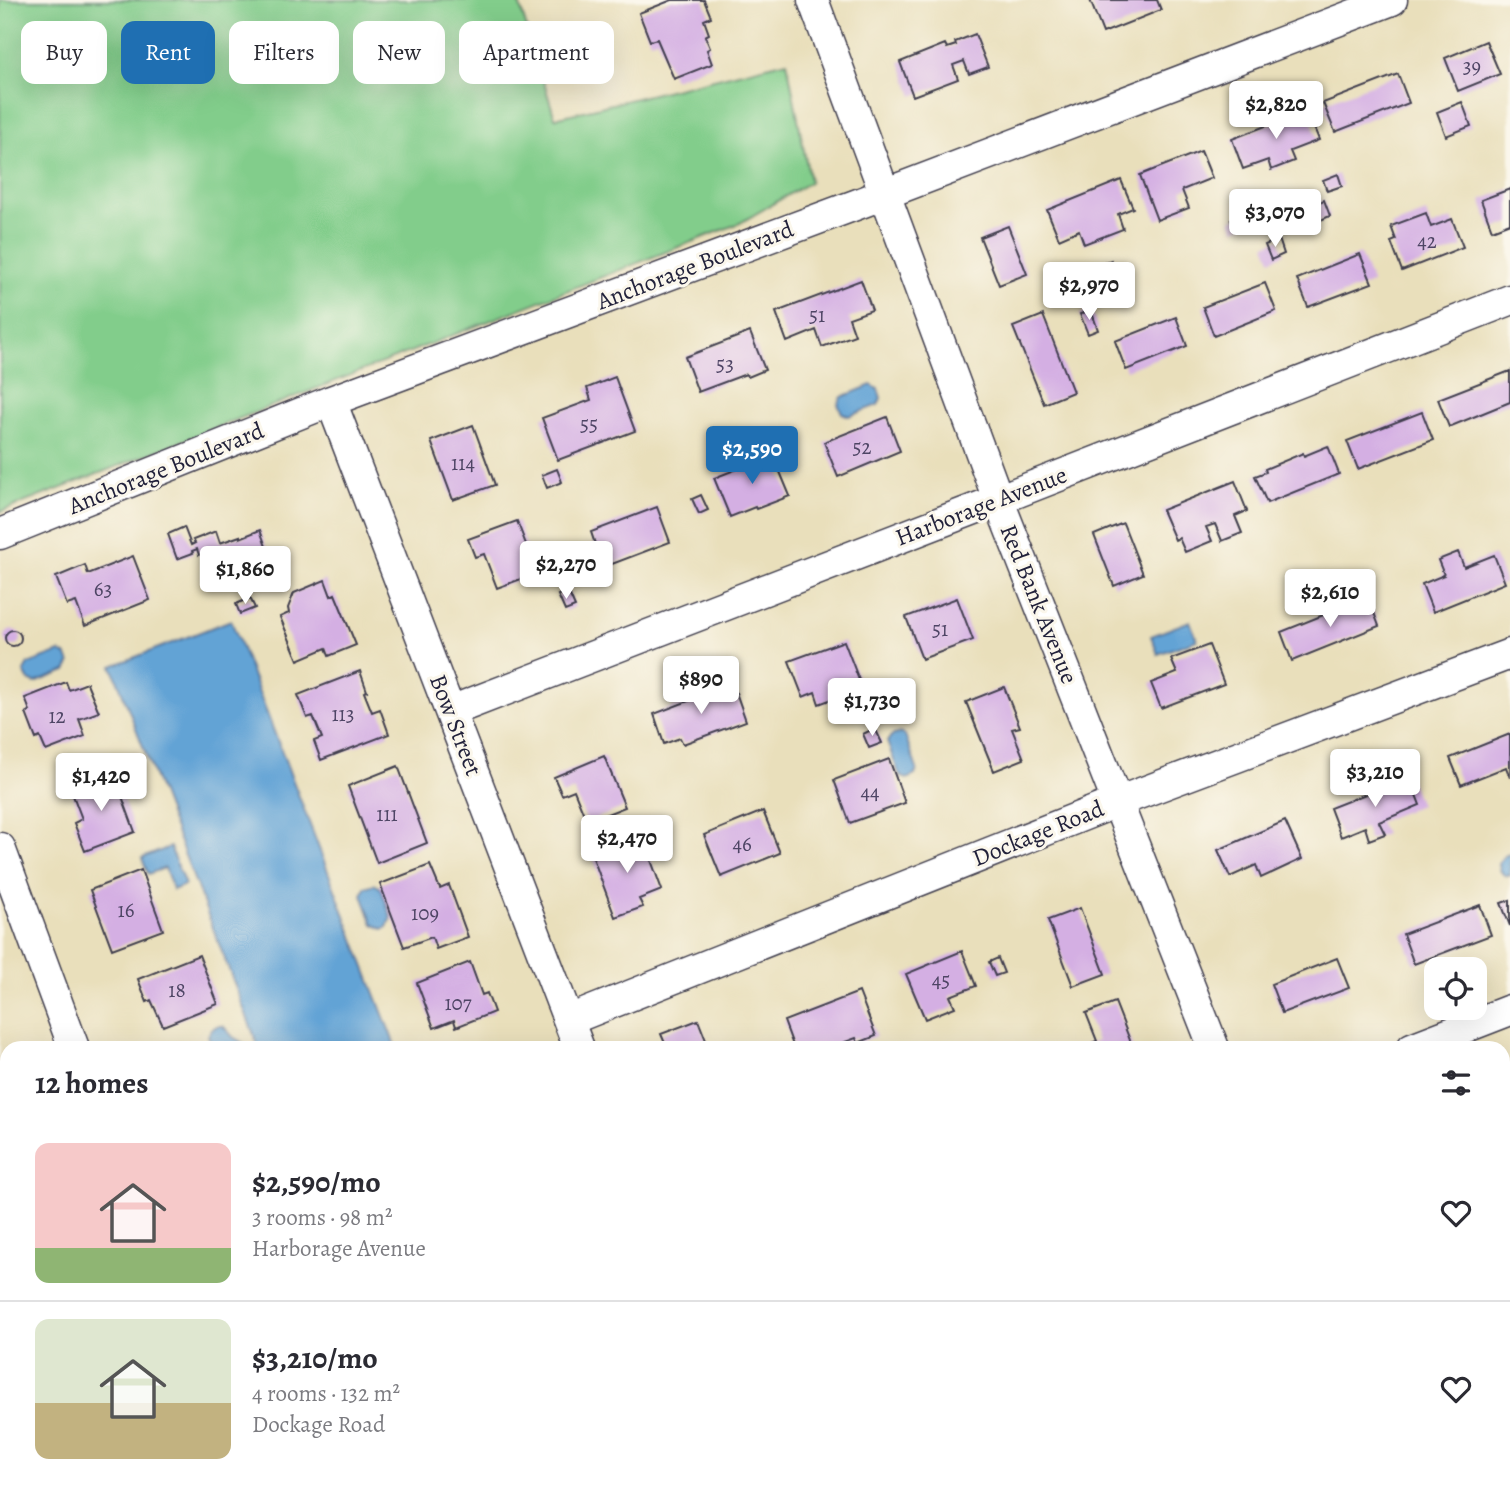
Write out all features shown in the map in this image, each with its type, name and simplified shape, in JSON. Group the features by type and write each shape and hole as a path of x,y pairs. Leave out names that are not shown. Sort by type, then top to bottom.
{"street":[{"name":"Red Bank Avenue","path":"813,0 998,499 1211,1041"},
{"name":"Anchorage Boulevard","path":"0,534 331,401 1392,0"},
{"name":"Harborage Avenue","path":"451,711 1510,300"},
{"name":"Bow Street","path":"331,401 576,1041"},
{"name":"Dockage Road","path":"569,1020 1117,802 1510,654"},
{"path":"0,848 71,1041"},
{"path":"1430,1041 1510,1010"}],"green space":[{"path":"0,0 518,0 525,21 459,21 459,84 544,84 555,118 787,61 810,182 740,223 0,512"}],"water":[{"path":"871,385 878,389 881,398 878,405 849,416 842,413 838,404 842,397"},
{"path":"231,620 393,1041 256,1041 112,666"},
{"path":"1190,621 1197,640 1158,654 1151,636"},
{"path":"60,652 67,656 70,664 66,671 35,683 28,680 24,671 28,664"},
{"path":"899,733 905,735 917,769 915,775 907,779 900,776 887,742 891,736"},
{"path":"170,847 185,885 173,890 165,868 148,874 142,858"},
{"path":"1510,854 1510,876 1501,872 1499,862"},
{"path":"374,884 381,888 391,917 387,927 383,929 373,924 362,895 365,887"},
{"path":"223,1026 240,1041 210,1041 208,1036 211,1030"}],"building":[{"path":"672,0 704,0 711,17 704,20 709,34 705,36 710,48 707,50 712,64 674,79 657,39 650,41 639,13"},
{"path":"1090,0 1157,0 1161,10 1103,33"},
{"path":"975,34 988,67 969,74 964,61 953,65 958,79 913,96 900,62 945,44 947,48 956,45 955,42"},
{"path":"1486,41 1500,74 1458,91 1445,58"},
{"path":"1398,74 1409,103 1335,132 1323,103"},
{"path":"1462,102 1471,126 1446,136 1437,112"},
{"path":"1307,110 1319,140 1290,151 1294,161 1271,170 1268,160 1243,169 1232,139"},
{"path":"1201,151 1212,178 1182,190 1189,208 1157,220 1140,175"},
{"path":"1338,174 1342,186 1327,191 1323,180"},
{"path":"1121,180 1133,208 1118,214 1123,229 1084,244 1079,230 1059,239 1047,210"},
{"path":"1510,189 1510,223 1492,230 1481,200"},
{"path":"1324,200 1330,216 1307,226 1300,210"},
{"path":"1426,213 1431,227 1452,219 1463,247 1402,271 1391,242 1396,240 1391,226"},
{"path":"1245,214 1250,223 1235,229 1231,220"},
{"path":"1008,226 1027,274 999,285 980,237"},
{"path":"1279,239 1284,254 1271,260 1265,245"},
{"path":"1360,254 1372,283 1308,307 1297,279"},
{"path":"1111,260 1116,273 1103,277 1098,265"},
{"path":"861,280 872,310 849,318 855,335 822,347 816,330 787,342 776,312"},
{"path":"1265,283 1276,311 1214,336 1203,307"},
{"path":"1091,310 1098,330 1088,334 1080,314"},
{"path":"1043,315 1073,392 1044,404 1013,327"},
{"path":"1176,317 1187,346 1126,370 1115,341"},
{"path":"750,332 765,370 748,377 746,374 698,392 685,357"},
{"path":"1510,371 1510,402 1449,427 1438,399"},
{"path":"615,377 635,431 558,460 542,418 591,400 587,388"},
{"path":"1422,412 1433,440 1358,469 1347,441"},
{"path":"887,417 900,451 838,477 824,442"},
{"path":"473,425 495,485 453,500 431,441"},
{"path":"1328,446 1339,474 1267,503 1255,476 1303,453 1304,456"},
{"path":"773,455 790,496 730,517 714,478"},
{"path":"557,469 562,482 547,488 542,475"},
{"path":"1235,481 1247,511 1235,516 1242,533 1222,541 1215,524 1206,527 1212,541 1185,552 1179,538 1175,540 1162,510"},
{"path":"701,495 708,510 699,514 692,499"},
{"path":"657,507 670,542 591,572 582,549 595,544 591,532"},
{"path":"517,521 537,573 497,588 484,554 475,557 468,539"},
{"path":"1123,523 1143,574 1114,586 1094,535"},
{"path":"184,527 191,545 195,543 193,540 216,531 220,543 260,530 273,566 217,587 204,553 199,555 197,549 177,559 168,534"},
{"path":"1458,552 1464,567 1494,555 1505,583 1433,612 1422,584 1444,575 1438,560"},
{"path":"133,556 150,600 85,626 76,602 67,605 56,577 85,565 88,574"},
{"path":"565,558 573,577 559,583 552,563"},
{"path":"325,580 331,596 335,594 356,645 329,656 326,648 298,660 280,617 289,613 288,608 294,593"},
{"path":"568,591 575,607 565,611 558,595"},
{"path":"1368,597 1379,626 1292,661 1281,632"},
{"path":"250,598 255,608 240,614 236,604"},
{"path":"957,598 973,640 922,659 906,617"},
{"path":"10,630 16,630 21,638 19,644 10,646 5,641 5,635"},
{"path":"844,641 862,688 819,704 815,692 803,697 789,661"},
{"path":"1209,645 1224,684 1161,708 1151,683 1177,673 1171,659"},
{"path":"360,671 372,712 380,709 389,734 321,760 314,741 322,738 313,716 307,718 298,695"},
{"path":"66,682 69,690 87,683 99,712 79,719 85,736 46,751 40,737 36,739 26,713 30,711 25,698"},
{"path":"733,684 746,721 683,744 680,738 664,744 654,714"},
{"path":"1004,687 1020,727 1012,729 1024,759 994,771 966,702"},
{"path":"875,728 882,743 869,748 863,734"},
{"path":"1510,734 1510,778 1506,767 1461,785 1450,758"},
{"path":"604,756 625,807 587,822 574,790 562,795 554,777"},
{"path":"889,759 905,803 850,823 834,780"},
{"path":"398,766 427,843 377,863 348,786"},
{"path":"112,774 135,832 85,851 74,823 82,819 71,790"},
{"path":"1409,777 1420,805 1379,822 1385,834 1369,840 1365,827 1341,837 1330,808"},
{"path":"763,811 780,853 721,877 704,835"},
{"path":"1285,821 1302,859 1261,878 1256,865 1230,877 1218,850"},
{"path":"642,836 662,890 639,899 643,907 615,917 592,855"},
{"path":"430,865 440,889 449,885 468,937 436,949 432,937 404,947 380,884"},
{"path":"141,870 163,930 112,949 90,890"},
{"path":"1510,900 1510,926 1501,903"},
{"path":"1480,905 1491,935 1433,957 1424,957 1424,960 1414,964 1403,934"},
{"path":"1080,908 1105,974 1073,986 1048,920"},
{"path":"962,951 976,986 950,996 955,1007 925,1019 906,974"},
{"path":"199,955 218,1004 163,1026 151,1000 147,1002 138,979"},
{"path":"998,958 1004,973 995,976 989,962"},
{"path":"1337,958 1349,988 1282,1013 1271,984"},
{"path":"470,962 482,995 487,993 494,1012 456,1027 454,1020 434,1028 417,983"},
{"path":"859,992 876,1036 863,1041 857,1041 856,1038 848,1041 791,1041 784,1021"},
{"path":"1115,1002 1130,1041 1097,1041 1086,1013"},
{"path":"698,1020 706,1041 664,1041 661,1034"}]}
